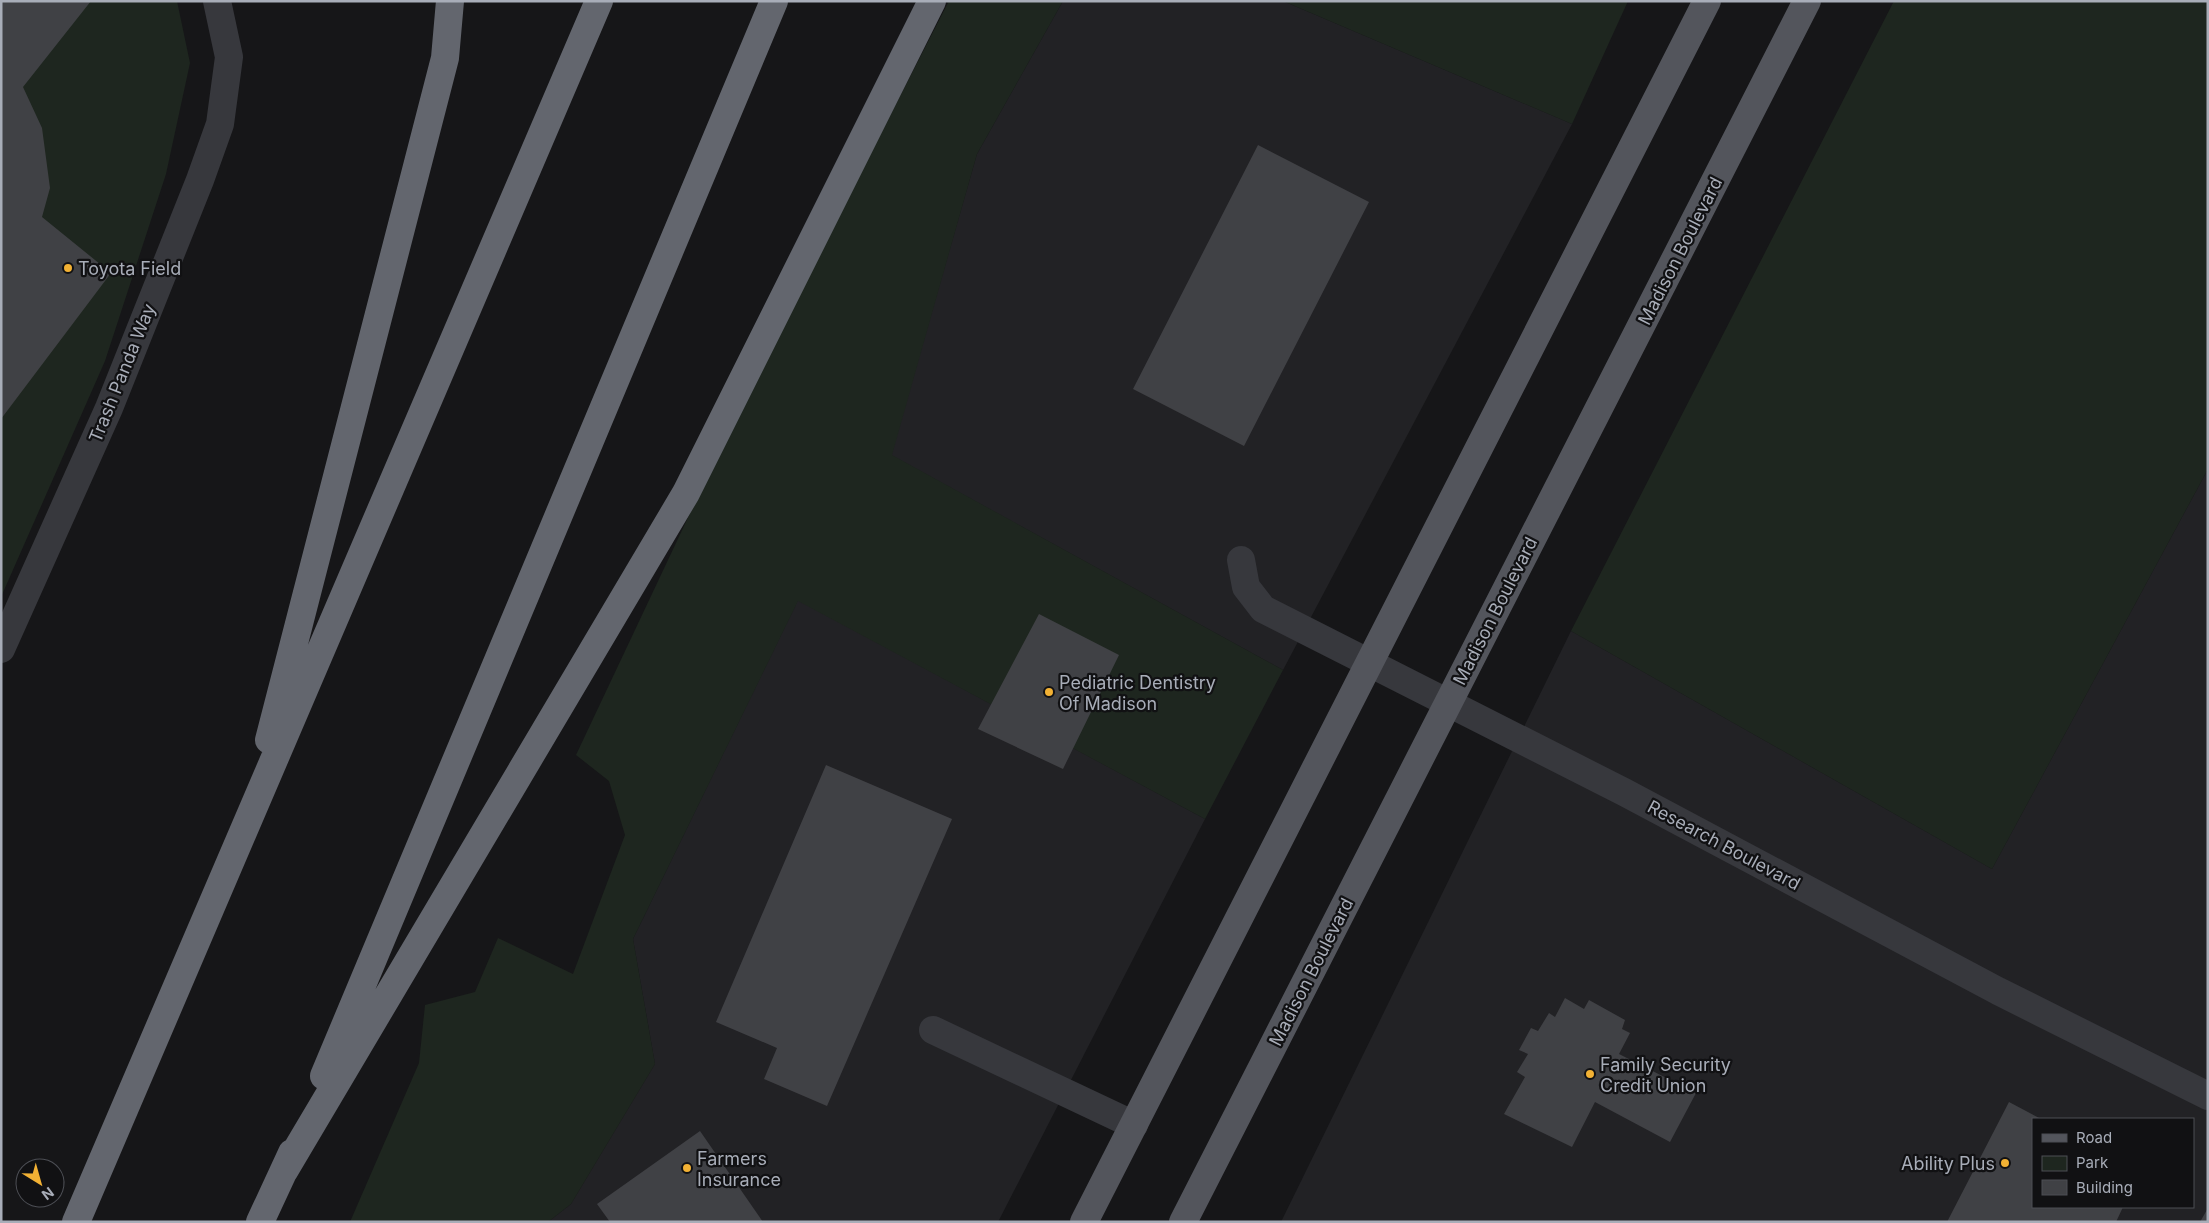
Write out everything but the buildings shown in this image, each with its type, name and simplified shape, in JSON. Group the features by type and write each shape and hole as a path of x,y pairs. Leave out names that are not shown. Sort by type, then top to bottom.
{"highway":[{"path":"246,829 445,58 450,1"},
{"path":"76,1222 246,829 599,1"},
{"path":"260,1222 284,1171 774,1"},
{"path":"284,1171 686,493 932,1"}],"main road":[{"path":"1084,1222 1707,1"},
{"name":"Madison Boulevard","path":"1183,1222 1807,1"}],"street":[{"name":"Trash Panda Way","path":"1,649 109,408 200,180 220,124 229,57 217,1"},
{"name":"Research Boulevard","path":"1241,560 1246,587 1262,609 1624,792 1998,991 2208,1096"},
{"path":"933,1030 1134,1125"}],"shaded area":[{"path":"1063,1 1283,1 1572,124 1283,670 891,455 977,154"},
{"path":"2208,469 2208,1222 1281,1222 1571,631 1992,869"},
{"path":"798,600 1205,819 998,1222 548,1222 571,1204 655,1064 633,939"}],"green space":[{"name":"Toyota Field","path":"1,1 177,1 190,63 166,174 105,361 1,597"},
{"path":"949,1 1063,1 977,154 892,455 1283,670 1205,819 798,601 633,939 655,1064 571,1204 548,1222 350,1222 419,1063 425,1005 475,992 498,938 573,974 625,835 609,781 576,755 743,401"},
{"path":"1283,1 1628,1 1572,124"},
{"path":"1894,1 2208,1 2208,469 1992,869 1571,631"}],"place":[{"name":"Toyota Field","path":"68,268"},
{"name":"Pediatric Dentistry Of Madison","path":"1049,692"},
{"name":"Family Security Credit Union","path":"1590,1074"},
{"name":"Ability Plus","path":"2005,1163"},
{"name":"Farmers Insurance","path":"687,1168"}]}
